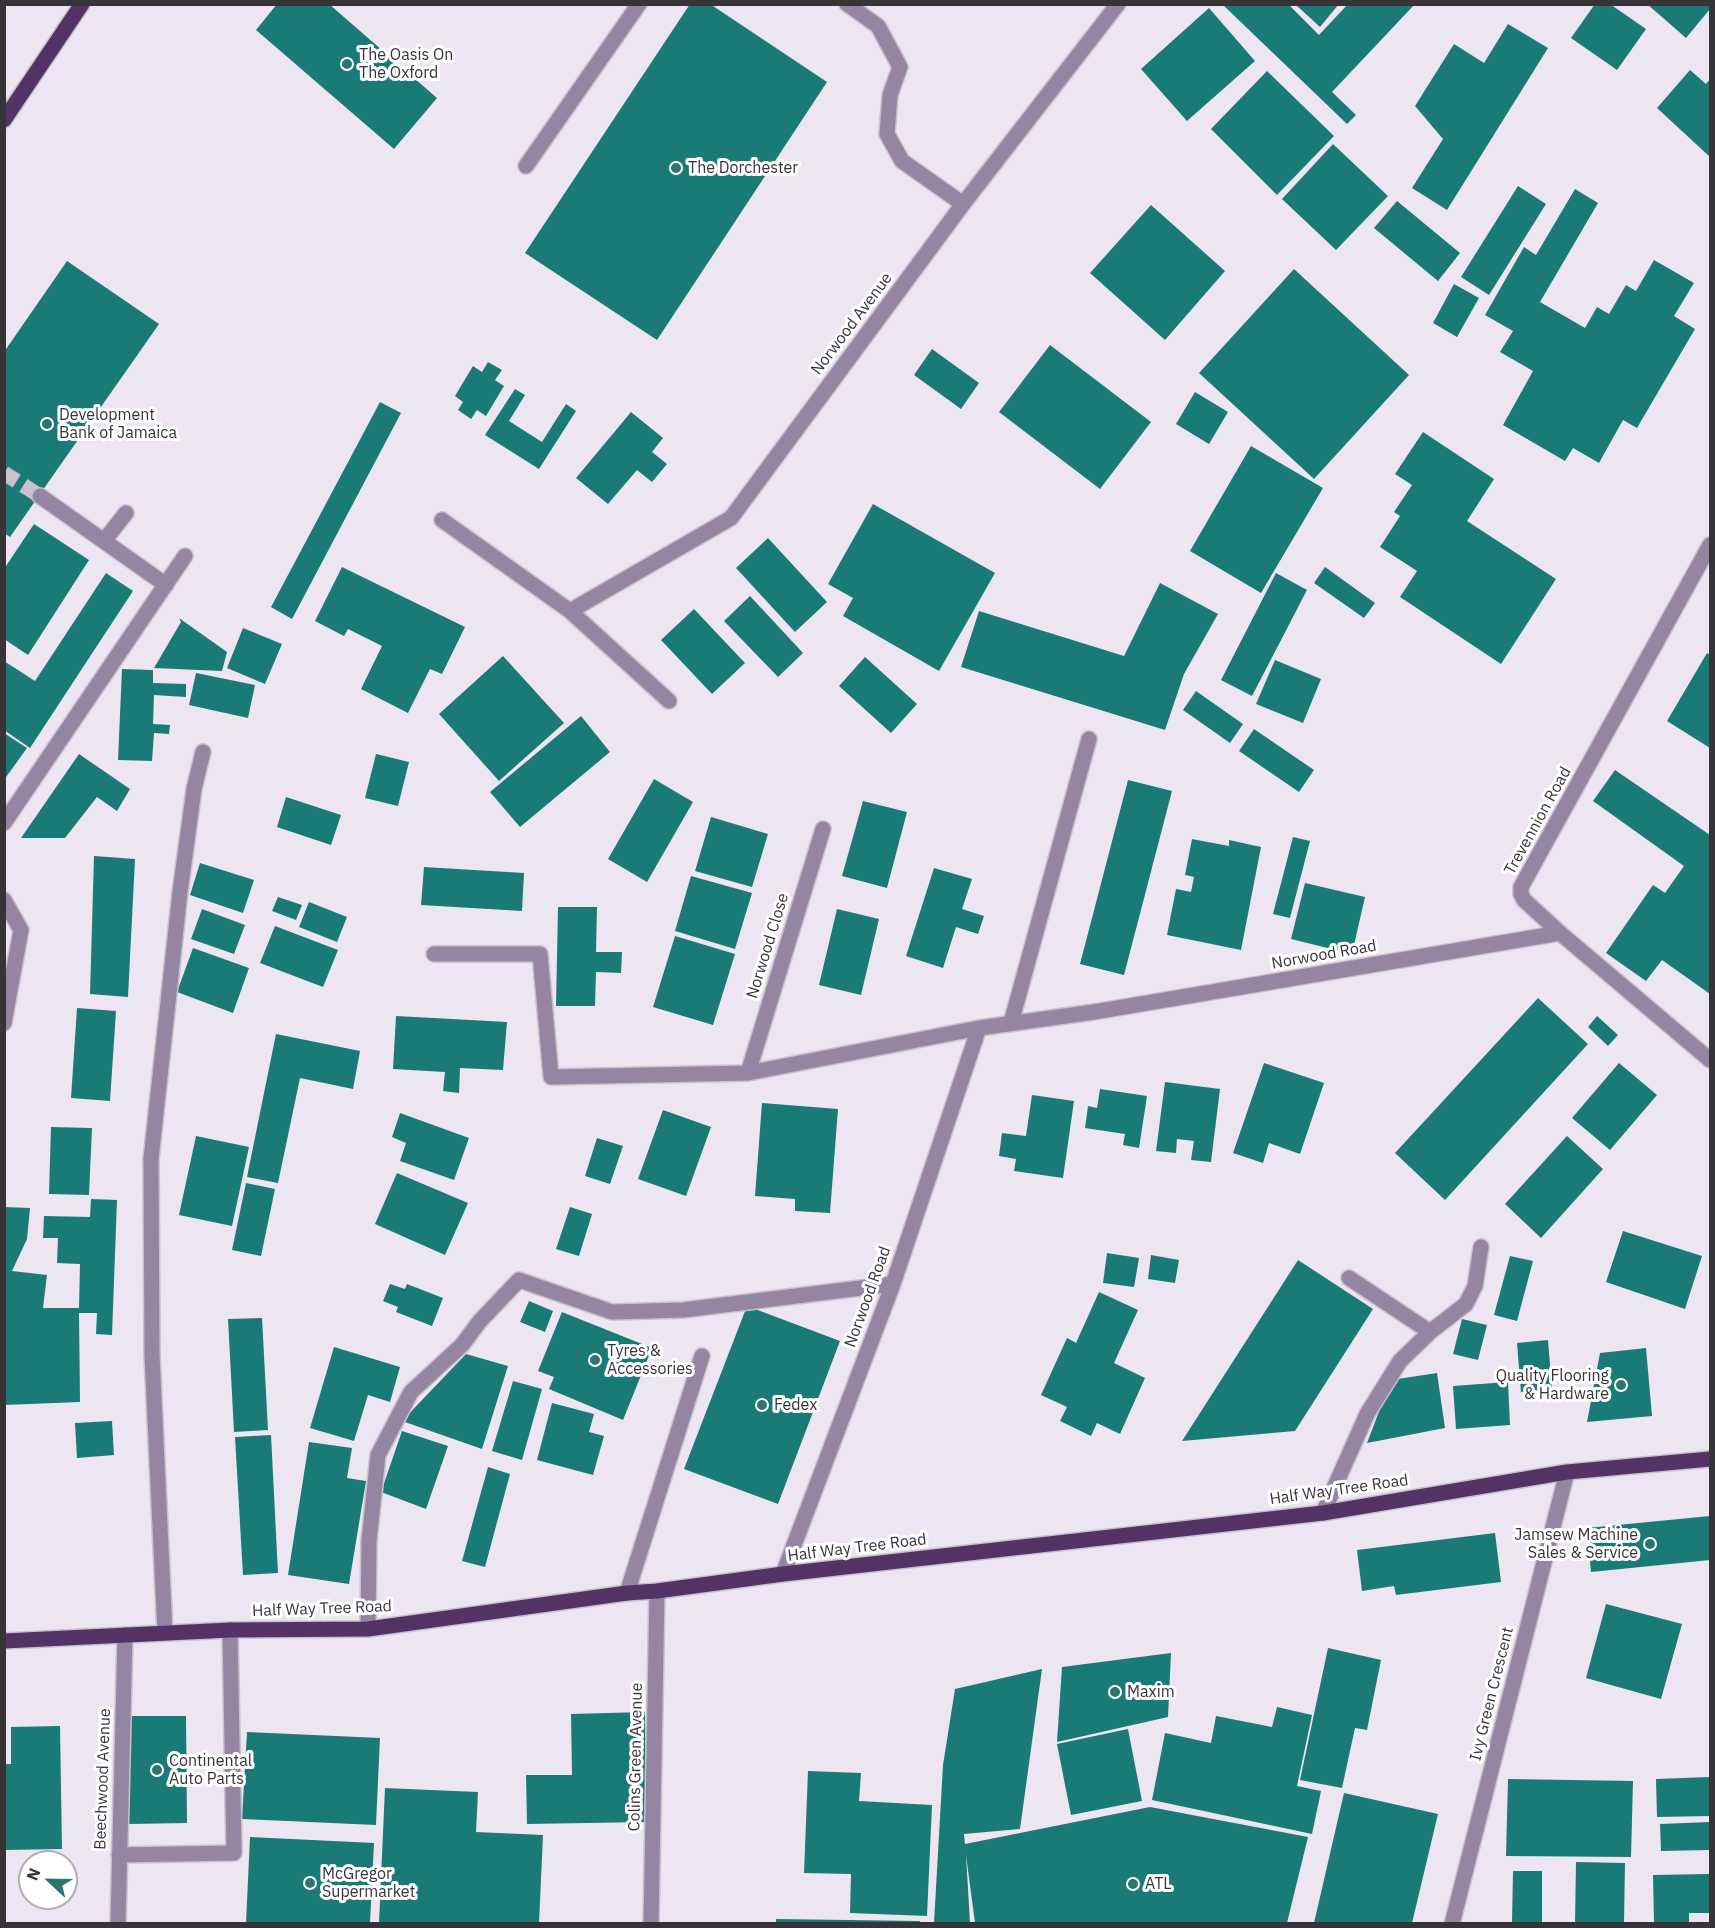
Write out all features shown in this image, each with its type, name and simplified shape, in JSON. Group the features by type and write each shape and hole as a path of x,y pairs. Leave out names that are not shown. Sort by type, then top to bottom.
{"main road":[{"path":"4,120 82,4"},
{"name":"Half Way Tree Road","path":"4,1641 230,1630 368,1629 783,1574 1323,1513 1567,1472 1710,1460"}],"street":[{"path":"526,166 639,4"},
{"path":"847,4 878,26 900,67 890,95 887,134 902,161 963,204"},
{"name":"Norwood Avenue","path":"570,611 731,518 963,204 1118,4"},
{"path":"39,496 166,585"},
{"path":"104,541 126,513"},
{"path":"442,520 570,611 669,700"},
{"name":"Trevennion Road","path":"1710,545 1521,887 1524,900 1560,933 1710,1060"},
{"path":"4,823 185,556"},
{"path":"1011,1023 1089,739"},
{"path":"165,1633 152,1355 151,1159 180,892 194,789 203,752"},
{"name":"Norwood Close","path":"748,1073 823,829"},
{"path":"4,900 21,930 4,1023"},
{"name":"Norwood Road","path":"434,954 540,954 551,1077 748,1073 1011,1023 1094,1012 1560,933"},
{"name":"Norwood Road","path":"783,1574 893,1284 979,1029"},
{"path":"1323,1513 1366,1414 1400,1361 1430,1332 1466,1304 1475,1286 1481,1247"},
{"path":"1348,1278 1430,1332"},
{"path":"368,1629 369,1541 378,1455 411,1392 462,1345 480,1321 519,1280 612,1312 683,1310 893,1284"},
{"path":"627,1593 702,1356"},
{"name":"Ivy Green Crescent","path":"1452,1923 1567,1472"},
{"name":"Colins Green Avenue","path":"651,1923 657,1591"},
{"path":"119,1855 234,1853 230,1630"},
{"name":"Beechwood Avenue","path":"118,1923 125,1635"}],"building":[{"name":"The Oasis On The Oxford","path":"277,4 329,4 437,98 394,149 256,30"},
{"name":"The Dorchester","path":"690,4 710,4 827,82 657,340 525,253"},
{"path":"1222,4 1288,4 1319,35 1348,4 1415,4 1332,92 1356,115 1347,124"},
{"path":"1295,4 1339,4 1320,27"},
{"path":"1595,4 1610,4 1646,29 1617,70 1571,38"},
{"path":"1647,4 1710,4 1710,9 1686,38"},
{"path":"1209,8 1255,61 1187,121 1141,69"},
{"path":"1508,24 1548,48 1447,210 1412,188 1443,139 1415,106 1454,44 1484,63"},
{"path":"1690,70 1706,84 1710,79 1710,157 1657,108"},
{"path":"1267,71 1334,136 1277,195 1211,129"},
{"path":"1333,144 1388,196 1336,250 1282,199"},
{"path":"1518,186 1546,204 1489,295 1461,277"},
{"path":"1575,189 1598,203 1540,302 1585,328 1597,307 1609,314 1626,285 1636,291 1654,260 1694,283 1674,316 1695,329 1637,428 1623,420 1599,463 1573,448 1565,461 1503,425 1533,371 1500,352 1513,331 1485,315 1524,247 1536,255"},
{"path":"1397,201 1460,253 1438,281 1374,228"},
{"path":"1151,205 1225,271 1165,340 1090,273"},
{"name":"Development Bank of Jamaica","path":"67,261 159,324 10,537 4,533 4,352"},
{"path":"1294,269 1409,375 1314,479 1199,373"},
{"path":"1454,284 1479,298 1457,337 1433,323"},
{"path":"1050,345 1151,422 1100,489 999,412"},
{"path":"932,349 979,383 961,409 914,375"},
{"path":"488,362 502,370 495,380 504,386 486,416 477,410 471,419 458,410 463,402 455,396 473,366 482,372"},
{"path":"515,389 525,395 509,421 542,442 566,404 576,411 539,469 485,435"},
{"path":"1195,392 1228,412 1209,444 1176,424"},
{"path":"380,402 401,413 292,619 271,607"},
{"path":"631,412 663,438 652,452 667,464 652,482 637,470 608,504 576,478"},
{"path":"1423,432 1494,479 1467,521 1556,579 1501,664 1400,597 1417,571 1380,547 1400,516 1394,512 1412,485 1395,474"},
{"path":"1251,446 1323,488 1261,593 1190,551"},
{"path":"873,504 995,573 939,671 843,616 853,598 828,584"},
{"path":"34,524 89,560 28,655 4,639 4,569"},
{"path":"768,538 827,602 795,632 736,568"},
{"path":"342,567 465,627 442,674 430,669 408,713 361,689 382,646 348,629 344,636 315,621"},
{"path":"1325,567 1375,603 1364,618 1314,583"},
{"path":"106,573 133,591 30,748 4,730 4,661 35,681"},
{"path":"1276,573 1307,590 1252,696 1221,680"},
{"path":"1160,583 1218,614 1184,674 1165,730 961,667 979,611 1124,656"},
{"path":"750,596 803,653 778,677 724,621"},
{"path":"694,609 745,663 712,694 661,640"},
{"path":"179,618 227,652 222,671 154,668 181,622"},
{"path":"243,628 282,644 265,684 227,668"},
{"path":"1707,653 1710,655 1710,748 1667,721"},
{"path":"503,656 564,723 499,781 439,714"},
{"path":"865,657 917,704 891,733 839,686"},
{"path":"1275,660 1321,679 1303,723 1256,704"},
{"path":"122,669 153,670 153,683 186,684 186,697 154,695 153,724 170,725 169,734 154,733 152,761 118,760"},
{"path":"196,673 255,685 248,718 189,705"},
{"path":"1196,691 1243,724 1230,743 1183,710"},
{"path":"581,716 610,752 520,827 490,792"},
{"path":"1254,729 1314,770 1299,792 1239,751"},
{"path":"4,733 27,748 4,780"},
{"path":"79,754 130,789 117,811 97,797 65,838 21,838"},
{"path":"376,754 409,762 398,806 365,798"},
{"path":"1615,770 1710,835 1710,994 1662,960 1646,981 1606,953 1653,885 1665,893 1684,866 1593,801"},
{"path":"654,779 693,802 647,882 608,859"},
{"path":"1128,780 1172,791 1124,975 1080,964"},
{"path":"286,797 341,815 331,845 277,827"},
{"path":"863,801 907,812 887,888 842,876"},
{"path":"711,817 768,834 752,887 695,871"},
{"path":"1293,837 1310,841 1290,918 1273,914"},
{"path":"1192,839 1229,846 1229,840 1261,847 1241,950 1167,935 1176,889 1191,892 1194,877 1185,875"},
{"path":"94,856 135,859 128,997 90,994"},
{"path":"200,863 254,880 243,913 190,895"},
{"path":"424,867 524,873 522,911 421,905"},
{"path":"934,868 972,879 962,909 984,916 978,934 956,927 943,968 906,956"},
{"path":"691,876 752,893 735,949 675,931"},
{"path":"1305,883 1365,897 1352,954 1291,939"},
{"path":"278,897 302,905 296,920 272,911"},
{"path":"309,902 347,917 337,942 299,927"},
{"path":"558,907 597,907 596,952 622,952 621,973 596,972 595,1006 556,1006"},
{"path":"202,909 245,925 234,954 191,939"},
{"path":"837,909 879,919 861,995 819,985"},
{"path":"275,926 338,950 323,987 260,963"},
{"path":"675,936 735,954 713,1025 653,1007"},
{"path":"193,948 249,968 233,1013 177,992"},
{"path":"1538,998 1588,1044 1445,1200 1395,1153"},
{"path":"77,1008 116,1011 110,1101 71,1098"},
{"path":"396,1016 507,1022 503,1070 460,1068 459,1093 443,1091 445,1072 393,1069"},
{"path":"1597,1016 1618,1035 1608,1046 1588,1027"},
{"path":"276,1034 360,1051 353,1089 300,1078 278,1183 247,1177"},
{"path":"1264,1063 1324,1083 1300,1154 1269,1143 1263,1163 1233,1153"},
{"path":"1619,1063 1657,1095 1610,1150 1572,1118"},
{"path":"1165,1082 1220,1089 1211,1162 1191,1160 1194,1141 1177,1139 1176,1153 1156,1151"},
{"path":"1100,1089 1147,1096 1139,1148 1123,1145 1125,1134 1085,1128 1088,1106 1097,1108"},
{"path":"1032,1095 1074,1101 1063,1178 1014,1171 1016,1159 999,1156 1002,1133 1026,1136"},
{"path":"762,1103 838,1109 830,1213 795,1211 795,1199 755,1196"},
{"path":"663,1110 711,1127 686,1196 638,1179"},
{"path":"400,1113 469,1138 454,1180 400,1161 406,1143 392,1137"},
{"path":"51,1127 92,1128 89,1195 49,1194"},
{"path":"196,1136 249,1147 232,1226 179,1215"},
{"path":"1567,1136 1603,1169 1541,1238 1505,1204"},
{"path":"597,1138 623,1146 610,1184 585,1176"},
{"path":"397,1173 468,1203 445,1255 375,1224"},
{"path":"246,1183 275,1189 261,1256 232,1250"},
{"path":"91,1199 117,1200 112,1335 96,1334 97,1313 79,1313 80,1402 4,1405 4,1207 30,1208 27,1239 12,1271 47,1275 43,1308 79,1308 80,1264 57,1263 58,1238 43,1238 44,1216 90,1217"},
{"path":"570,1207 592,1214 579,1256 556,1249"},
{"path":"1623,1231 1702,1256 1685,1309 1606,1282"},
{"path":"1107,1253 1139,1258 1134,1287 1103,1283"},
{"path":"1151,1255 1179,1260 1175,1283 1148,1279"},
{"path":"1510,1256 1533,1261 1517,1321 1494,1315"},
{"path":"1298,1260 1373,1309 1295,1431 1182,1441"},
{"path":"390,1284 405,1289 407,1284 443,1298 432,1326 396,1312 398,1307 383,1301"},
{"path":"1099,1292 1138,1310 1114,1363 1145,1378 1120,1434 1097,1423 1091,1436 1060,1421 1067,1407 1041,1395 1067,1338 1076,1343"},
{"path":"529,1301 553,1311 545,1332 520,1322"},
{"name":"Fedex","path":"747,1306 840,1341 778,1504 684,1469"},
{"name":"Tyres & Accessories","path":"562,1312 652,1348 623,1420 549,1389 554,1377 538,1371"},
{"path":"262,1318 268,1430 234,1432 228,1319"},
{"path":"1462,1319 1487,1325 1478,1360 1453,1354"},
{"path":"1548,1340 1552,1389 1521,1392 1517,1343"},
{"path":"334,1347 400,1367 390,1402 368,1395 354,1441 310,1428"},
{"name":"Quality Flooring & Hardware","path":"1646,1348 1652,1416 1587,1422 1600,1353"},
{"path":"466,1354 508,1366 482,1449 402,1421"},
{"path":"1437,1373 1445,1428 1367,1443 1391,1380"},
{"path":"513,1381 542,1389 522,1460 492,1451"},
{"path":"1508,1382 1510,1425 1456,1429 1453,1386"},
{"path":"552,1403 594,1414 589,1432 604,1436 593,1475 537,1460"},
{"path":"112,1421 114,1455 77,1458 75,1423"},
{"path":"402,1431 448,1446 426,1509 381,1492"},
{"path":"271,1435 278,1573 243,1575 235,1437"},
{"path":"309,1442 352,1448 347,1478 366,1481 349,1584 288,1575"},
{"path":"488,1467 510,1474 485,1567 462,1561"},
{"name":"Jamsew Machine Sales & Service","path":"1710,1516 1710,1560 1591,1572 1587,1528"},
{"path":"1495,1533 1501,1582 1396,1595 1394,1586 1362,1591 1357,1550"},
{"path":"1606,1604 1682,1624 1661,1699 1586,1678"},
{"path":"1328,1648 1381,1660 1367,1730 1355,1728 1342,1788 1300,1780"},
{"name":"Maxim","path":"1171,1653 1168,1717 1057,1742 1062,1667"},
{"name":"ATL","path":"1042,1669 1020,1829 964,1834 965,1844 1150,1807 1308,1837 1287,1923 975,1923 966,1855 970,1923 934,1923 943,1765 955,1689"},
{"path":"1277,1707 1312,1715 1297,1786 1321,1791 1312,1834 1152,1800 1165,1733 1211,1743 1216,1716 1272,1727"},
{"path":"645,1712 646,1822 527,1824 526,1775 572,1775 571,1714"},
{"name":"Continental Auto Parts","path":"128,1716 186,1716 187,1823 129,1824"},
{"path":"60,1726 62,1849 5,1850 5,1764 11,1764 11,1727"},
{"path":"1128,1729 1142,1801 1071,1815 1057,1744"},
{"path":"247,1732 380,1738 376,1825 242,1819"},
{"path":"808,1771 861,1773 859,1801 932,1805 927,1916 850,1913 851,1874 804,1873"},
{"path":"1710,1777 1710,1816 1657,1817 1656,1779"},
{"path":"1508,1779 1633,1781 1631,1857 1506,1856"},
{"path":"385,1788 478,1792 476,1832 543,1835 539,1923 379,1923"},
{"path":"1344,1793 1438,1814 1412,1923 1314,1923"},
{"path":"1710,1822 1710,1850 1661,1851 1660,1824"},
{"name":"McGregor Supermarket","path":"250,1837 374,1843 370,1923 246,1923"},
{"path":"1576,1862 1625,1863 1624,1923 1575,1923"},
{"path":"1513,1871 1542,1871 1542,1923 1512,1923"},
{"path":"1710,1874 1710,1913 1689,1913 1689,1923 1654,1923 1653,1875"},
{"path":"776,1919 920,1921 920,1923 776,1923"}],"tunnel":[{"path":"4,473 40,496"}],"place":[{"name":"The Oasis On The Oxford","path":"347,64"},
{"name":"The Dorchester","path":"676,168"},
{"name":"Development Bank of Jamaica","path":"47,424"},
{"name":"Tyres & Accessories","path":"595,1360"},
{"name":"Quality Flooring & Hardware","path":"1621,1385"},
{"name":"Fedex","path":"762,1405"},
{"name":"Jamsew Machine Sales & Service","path":"1650,1544"},
{"name":"Maxim","path":"1115,1692"},
{"name":"Continental Auto Parts","path":"157,1770"},
{"name":"McGregor Supermarket","path":"310,1883"},
{"name":"ATL","path":"1133,1884"}]}
